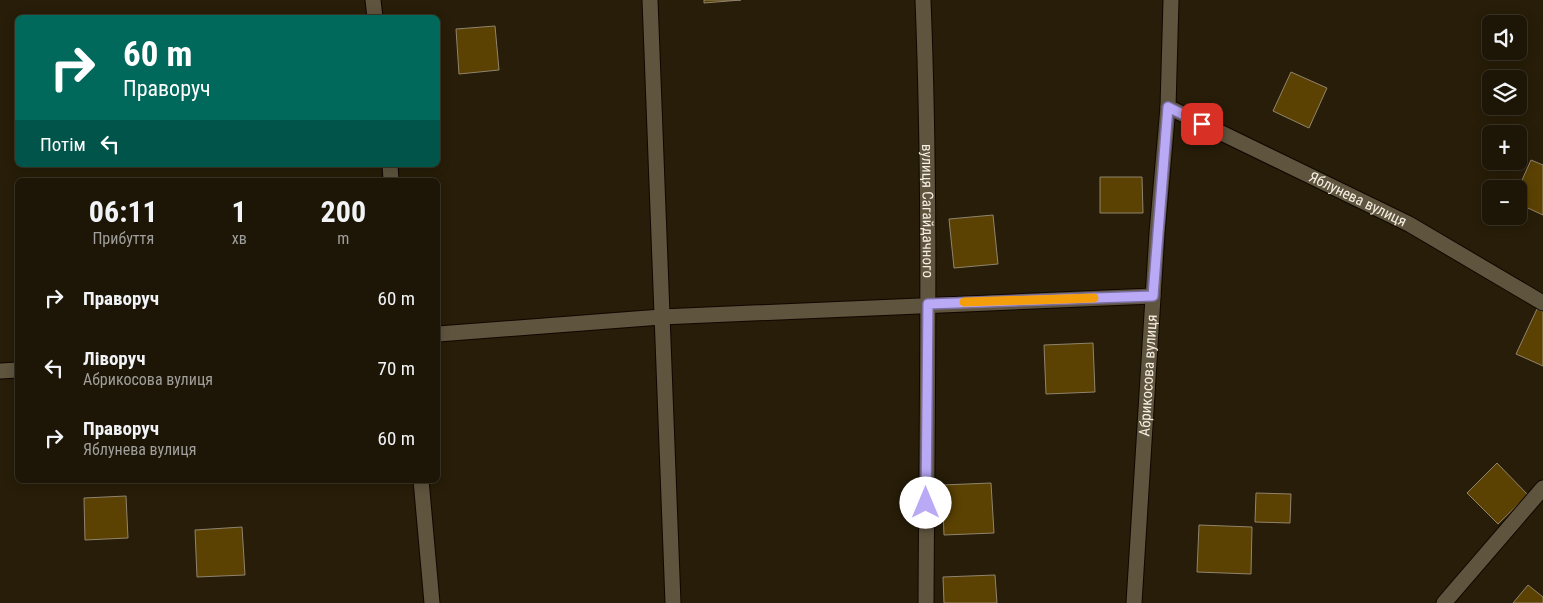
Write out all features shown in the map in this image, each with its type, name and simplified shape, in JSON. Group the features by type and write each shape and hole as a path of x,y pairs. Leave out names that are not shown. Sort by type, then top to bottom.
{"street":[{"path":"373,0 375,15"},
{"path":"650,0 673,603"},
{"name":"вулиця Сагайдачного","path":"923,0 928,304 926,603"},
{"name":"Абрикосова вулиця","path":"1134,603 1153,296 1168,107 1171,0"},
{"name":"Яблунева вулиця","path":"1168,107 1409,224 1543,302"},
{"path":"440,334 661,317 928,304 1153,296"},
{"path":"0,371 15,370"},
{"path":"421,483 432,603"},
{"path":"1444,603 1543,488"}],"building":[{"path":"704,0 741,0 704,3"},
{"path":"495,26 499,70 459,74 456,29"},
{"path":"1291,72 1327,88 1309,128 1273,111"},
{"path":"1531,160 1543,165 1543,215 1527,208 1527,180 1522,180"},
{"path":"1100,177 1142,177 1143,213 1100,213"},
{"path":"993,215 998,264 954,268 949,219"},
{"path":"1537,309 1543,312 1543,366 1516,354"},
{"path":"1093,343 1095,392 1046,394 1044,345"},
{"path":"1497,463 1528,495 1498,524 1467,493"},
{"path":"991,483 994,533 944,535 942,485"},
{"path":"1256,493 1291,494 1290,523 1255,522"},
{"path":"126,496 128,538 85,540 84,498"},
{"path":"1199,525 1252,527 1251,574 1197,572"},
{"path":"242,527 245,575 197,577 195,530"},
{"path":"995,575 997,603 944,603 943,577"},
{"path":"1528,585 1543,597 1543,603 1513,603"}],"slow traffic":[{"path":"964,302 1094,298"}],"route":[{"path":"926,503 928,304 1153,296 1168,107 1202,124"}]}
